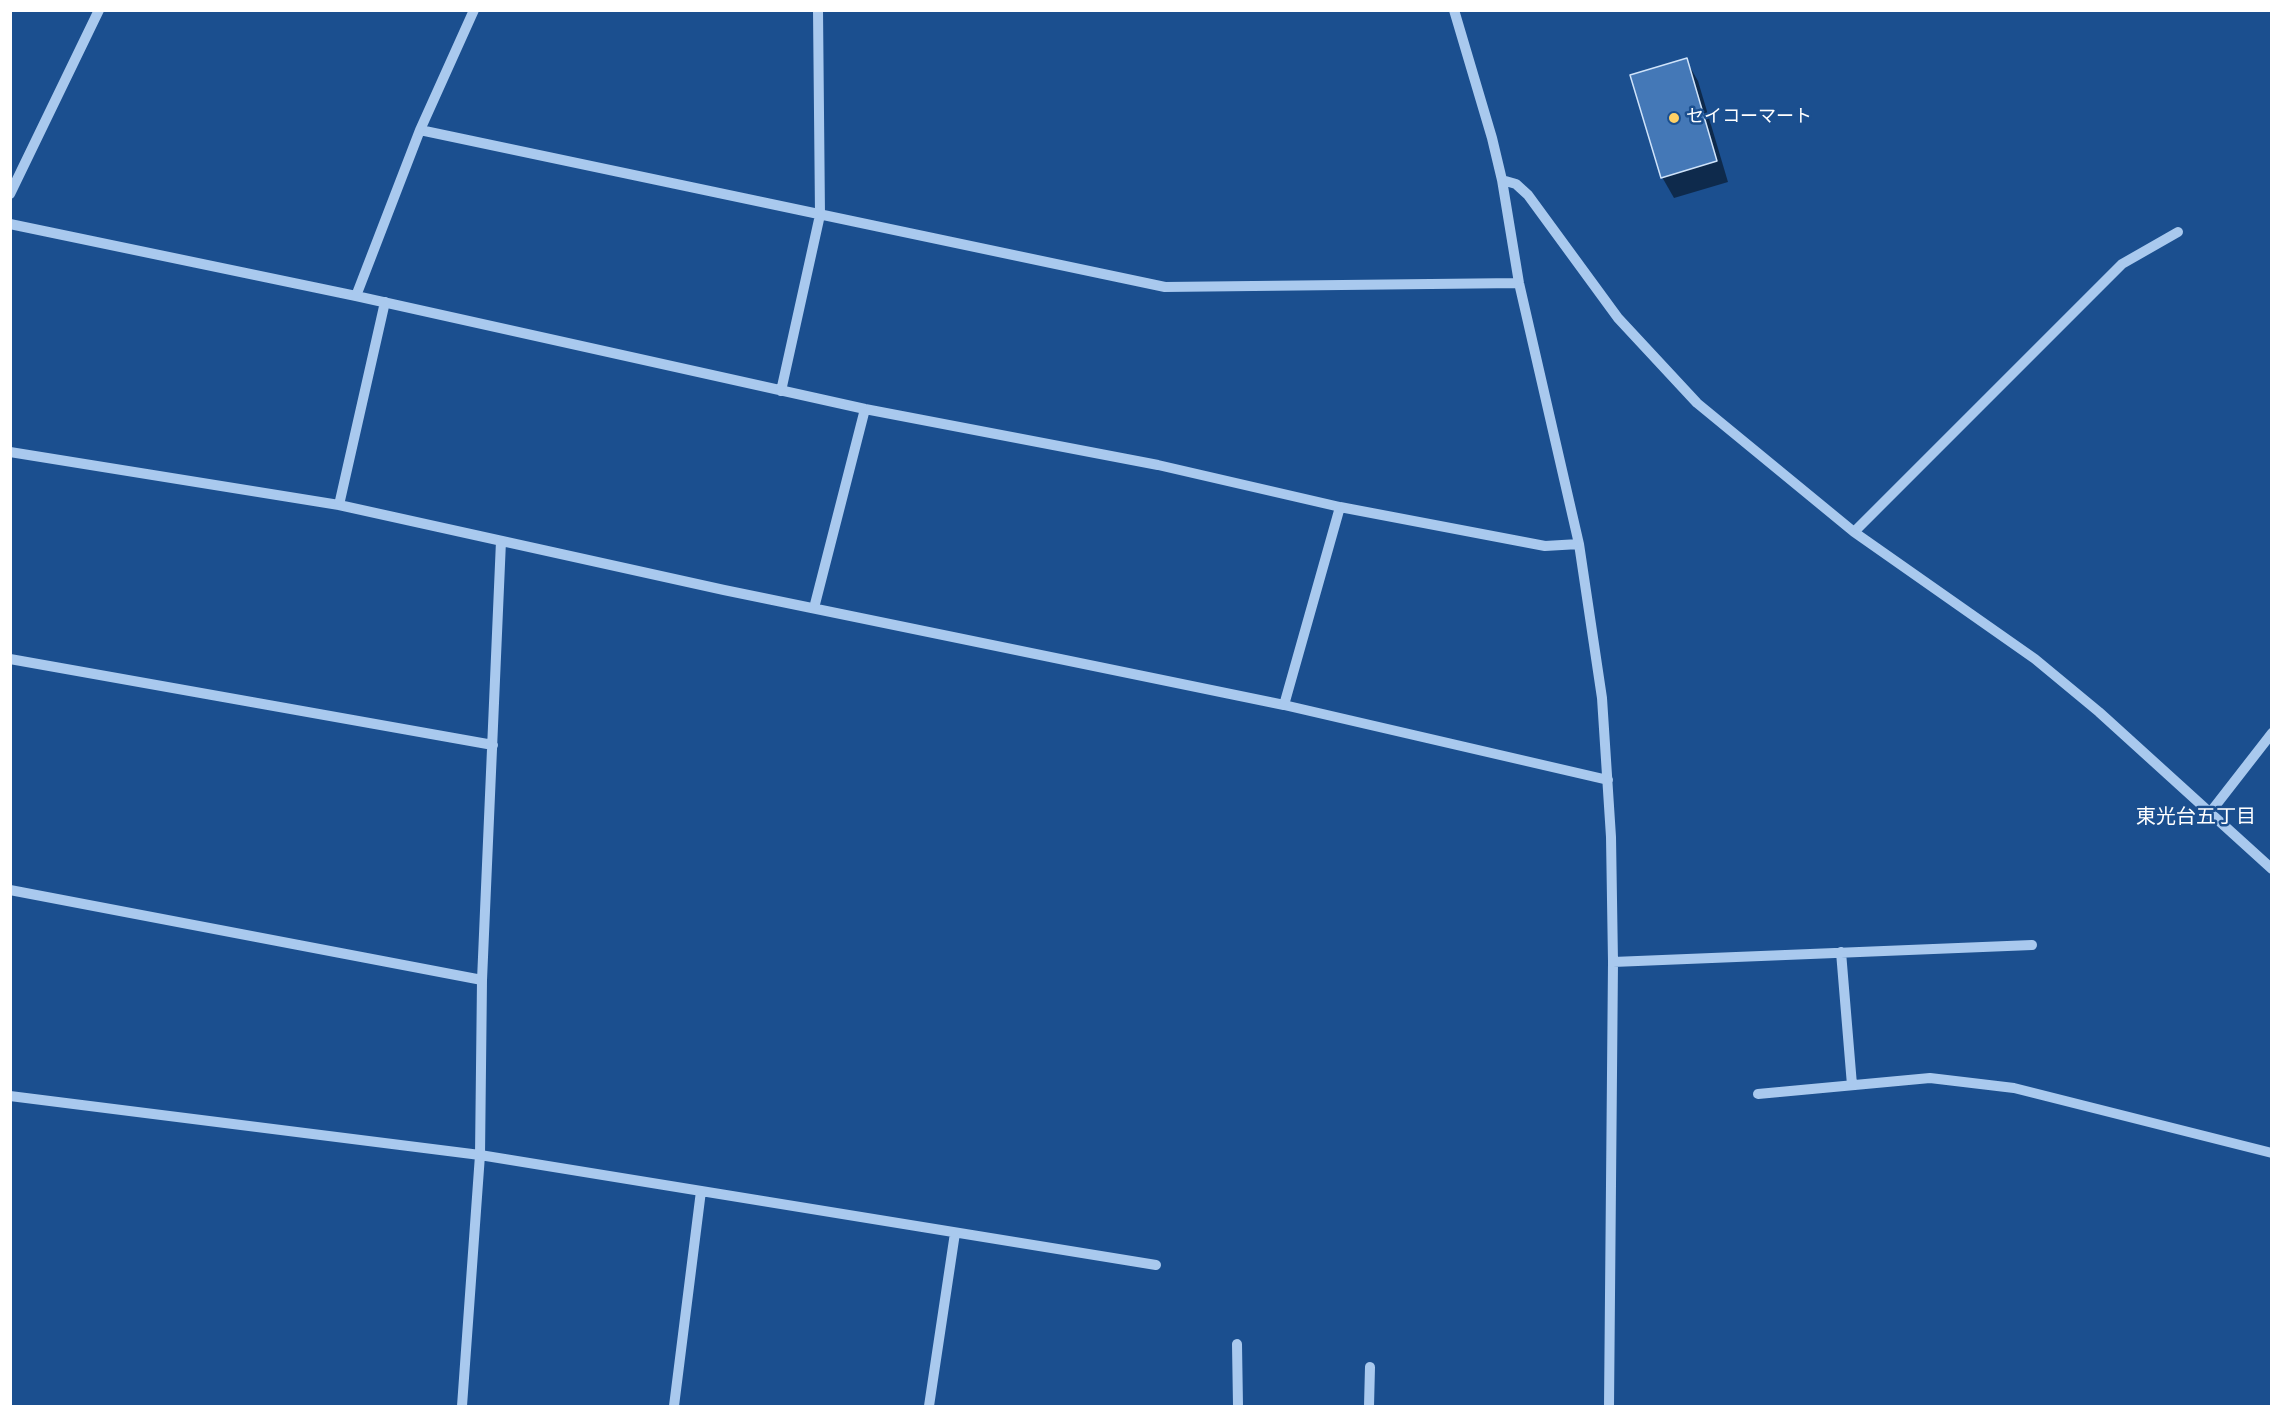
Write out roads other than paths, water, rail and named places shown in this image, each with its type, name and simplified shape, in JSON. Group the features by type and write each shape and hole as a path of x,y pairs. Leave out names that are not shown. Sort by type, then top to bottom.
{"street":[{"path":"10,194 99,10"},
{"path":"356,296 420,130 474,10"},
{"path":"782,391 820,214 818,10"},
{"path":"1454,10 1502,180 1519,283 1579,544 1602,698 1608,780 1613,962 1609,1407"},
{"path":"420,130 1165,287 1519,283"},
{"path":"1502,180 1516,184 1528,195 1618,318 1697,403 1854,532 2035,659 2099,711 2271,869"},
{"path":"10,224 385,302 865,409 1158,465 1340,507 1545,546 1579,544"},
{"path":"1854,532 2122,264 2178,232"},
{"path":"339,505 385,302"},
{"path":"814,608 865,409"},
{"path":"10,452 339,505 814,608 1284,705 1608,780"},
{"path":"1284,705 1340,507"},
{"path":"462,1407 480,1155 482,980 501,541"},
{"path":"10,659 493,745"},
{"path":"2209,814 2271,733"},
{"path":"10,890 482,980"},
{"path":"1613,962 2032,945"},
{"path":"1841,952 1852,1085"},
{"path":"1758,1094 1929,1078 2014,1088 2271,1153"},
{"path":"10,1095 480,1155 1156,1265"},
{"path":"674,1407 701,1191"},
{"path":"929,1407 955,1233"},
{"path":"1237,1344 1238,1407"},
{"path":"1369,1407 1370,1367"}],"place":[{"name":"セイコーマート","path":"1674,118"}],"district":[{"name":"東光台五丁目","path":"2196,818"}]}
